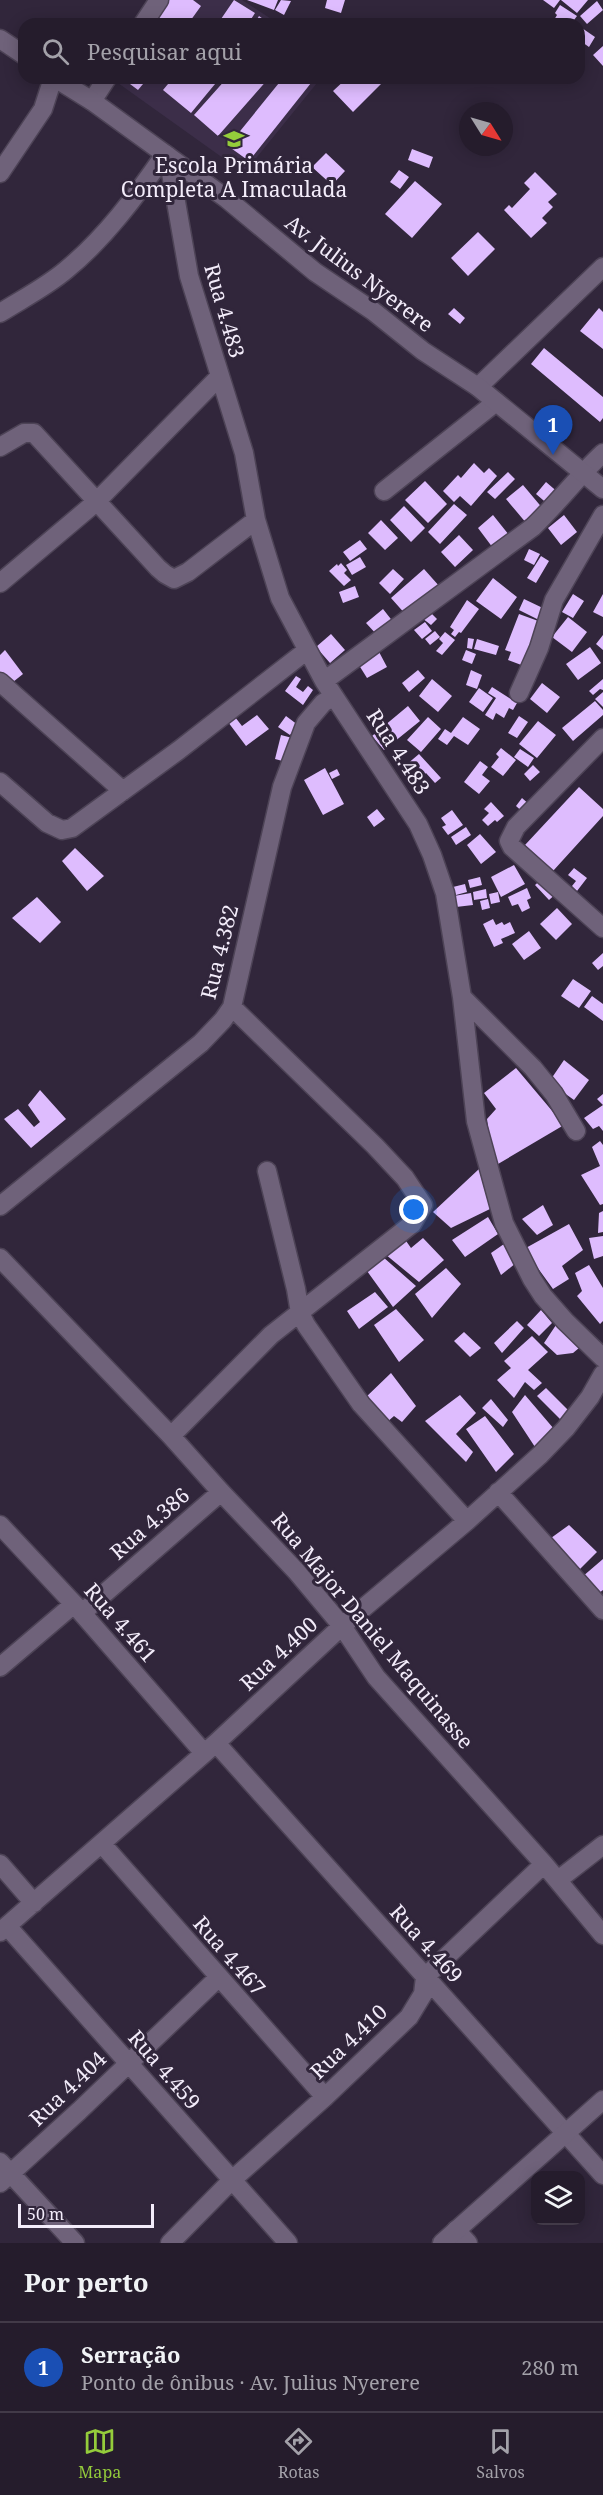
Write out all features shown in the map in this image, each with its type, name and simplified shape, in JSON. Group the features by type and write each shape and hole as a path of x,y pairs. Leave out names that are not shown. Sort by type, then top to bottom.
{"street":[{"path":"147,18 159,0"},
{"path":"0,39 18,51"},
{"path":"0,173 43,109 52,84"},
{"name":"Av. Julius Nyerere","path":"64,84 92,101 167,155 227,199 315,272 373,311 423,351 478,387 603,489"},
{"path":"92,101 103,84"},
{"path":"0,313 65,271 87,252 167,155"},
{"name":"Rua 4.483","path":"167,155 189,276 244,453 256,520 280,598 306,651 418,824 445,893 462,997 476,1121 504,1223 543,1296 603,1358"},
{"path":"478,387 603,267"},
{"path":"0,583 96,502 219,377"},
{"path":"384,491 496,402"},
{"path":"0,447 24,433 34,433 158,568 174,579 188,572 256,520"},
{"name":"Rua 4.382","path":"0,1206 201,1042 223,1020 232,1007 282,787 306,723 329,688 533,527 557,503 582,471 603,453"},
{"path":"519,693 539,648 554,600 603,515"},
{"path":"0,782 47,822 62,830 72,828 179,750 306,651"},
{"path":"0,682 123,791"},
{"path":"603,738 516,827 509,841 512,847 603,928"},
{"path":"462,997 533,1068 554,1094 576,1131"},
{"path":"171,1436 271,1335 412,1224 423,1205 405,1178 375,1146 232,1007"},
{"path":"267,1171 300,1313 314,1339 361,1404 467,1521"},
{"name":"Rua Major Daniel Maquinasse","path":"0,1258 171,1436 296,1571 342,1626 376,1677 544,1864 603,1935"},
{"name":"Rua 4.400","path":"3,1929 210,1748 342,1626 467,1521 566,1428 590,1397 603,1374"},
{"name":"Rua 4.386","path":"0,1667 78,1609 221,1492"},
{"path":"498,1492 603,1610"},
{"name":"Rua 4.461","path":"0,1525 210,1748"},
{"name":"Rua 4.469","path":"210,1748 425,1977 603,2175"},
{"name":"Rua 4.467","path":"102,1844 325,2097"},
{"path":"558,1881 603,1845"},
{"path":"0,1864 34,1903"},
{"name":"Rua 4.410","path":"170,2243 232,2180 325,2097 409,2017 423,1994 425,1977 544,1864"},
{"name":"Rua 4.459","path":"3,1929 128,2063 288,2243"},
{"name":"Rua 4.404","path":"4,2173 128,2063 218,1978"},
{"path":"442,2243 462,2236 566,2133 603,2100"},
{"path":"4,2173 75,2243"}],"shaded area":[{"path":"157,0 242,0 270,18 144,18"},
{"name":"Escola Primária Completa A Imaculada","path":"119,84 316,84 244,173"}],"building":[{"path":"164,0 193,0 201,6 192,18 151,18"},
{"path":"234,0 255,13 252,18 222,18"},
{"path":"247,0 278,0 274,10"},
{"path":"281,0 291,1 284,15 275,10"},
{"path":"327,0 345,0 341,13 325,8"},
{"path":"543,0 560,0 554,8"},
{"path":"561,0 588,0 577,13"},
{"path":"597,1 603,10 587,24 585,18 580,16"},
{"path":"560,5 577,16 576,18 555,18 557,15 555,13"},
{"path":"585,30 595,37 589,47 585,44"},
{"path":"603,46 603,66 593,55"},
{"path":"130,84 143,84 138,90"},
{"path":"168,84 215,84 191,113 163,90"},
{"path":"222,84 264,84 218,136 194,115"},
{"path":"278,84 310,84 249,161 228,146"},
{"path":"341,84 381,84 353,112 333,91"},
{"path":"412,149 433,157 429,168 408,160"},
{"path":"326,153 345,171 332,185 312,167"},
{"path":"399,170 409,177 400,189 390,182"},
{"path":"535,172 557,194 548,202 553,207 542,218 547,223 531,238 504,210 509,205 512,208 530,189 524,183"},
{"path":"415,181 442,204 412,238 385,214"},
{"path":"478,232 495,249 468,276 451,258"},
{"path":"454,308 465,318 460,324 448,314"},
{"path":"599,308 603,312 603,349 580,331"},
{"path":"544,348 603,397 603,418 600,422 531,364"},
{"path":"474,463 484,473 489,468 497,476 471,506 460,496 454,502 443,491 458,475 461,478"},
{"path":"508,472 515,479 495,499 487,492"},
{"path":"425,481 447,504 428,523 405,500"},
{"path":"546,482 560,494 550,506 536,494"},
{"path":"523,485 544,510 527,524 506,499"},
{"path":"454,504 467,515 440,544 428,532"},
{"path":"404,506 425,528 411,542 390,520"},
{"path":"493,515 509,535 493,548 478,528"},
{"path":"564,515 577,532 561,545 548,528"},
{"path":"381,520 398,538 385,550 368,533"},
{"path":"459,535 473,550 455,567 441,552"},
{"path":"360,540 367,549 350,561 343,552"},
{"path":"529,549 540,554 534,565 524,560"},
{"path":"541,556 549,561 536,583 527,578"},
{"path":"360,557 366,567 352,575 346,565"},
{"path":"341,563 347,570 344,573 351,580 344,586 329,571"},
{"path":"393,569 404,579 390,594 379,583"},
{"path":"424,569 440,587 407,616 391,598"},
{"path":"493,578 517,597 501,619 476,601"},
{"path":"355,586 359,597 343,603 339,592"},
{"path":"573,594 584,601 573,618 562,612"},
{"path":"603,594 603,617 593,612"},
{"path":"524,599 547,610 541,621 519,610"},
{"path":"467,600 479,609 461,633 459,632 455,637 451,634 454,630 450,627"},
{"path":"383,609 394,623 378,636 366,623"},
{"path":"429,611 437,619 431,625 422,618"},
{"path":"519,614 541,622 524,666 508,660 511,652 505,650"},
{"path":"568,617 587,632 572,652 552,637"},
{"path":"425,622 432,631 422,639 414,630"},
{"path":"435,631 440,637 430,645 425,639"},
{"path":"445,632 455,640 442,655 436,651 443,643 439,639"},
{"path":"331,634 345,650 330,663 316,647"},
{"path":"603,635 603,650 596,644"},
{"path":"468,638 474,639 472,649 467,648"},
{"path":"477,639 499,646 496,655 474,649"},
{"path":"590,647 601,663 578,680 566,664"},
{"path":"5,650 23,674 8,686 0,676 0,655"},
{"path":"378,650 387,667 367,678 357,662"},
{"path":"466,650 476,654 472,664 462,660"},
{"path":"418,670 425,678 409,692 402,683"},
{"path":"471,670 482,675 477,689 466,685"},
{"path":"296,676 301,679 296,687 303,692 308,686 313,690 303,705 285,691"},
{"path":"432,679 452,696 438,712 419,696"},
{"path":"603,679 603,690 600,689 593,695 589,691"},
{"path":"542,683 560,697 547,713 530,699"},
{"path":"492,687 517,703 513,710 509,708 504,718 496,713 493,720 485,715 496,698 488,693"},
{"path":"479,688 493,698 483,712 469,702"},
{"path":"603,692 603,707 595,699"},
{"path":"595,701 603,710 603,715 573,741 562,728"},
{"path":"408,706 420,721 384,750 372,736"},
{"path":"257,715 269,729 246,746 228,722 235,717 242,726"},
{"path":"286,716 298,725 290,735 278,727"},
{"path":"519,716 528,722 517,738 508,733"},
{"path":"428,717 441,729 421,752 407,740"},
{"path":"463,717 480,729 468,745 454,736 447,745 438,739 445,729 451,733"},
{"path":"538,721 556,735 537,758 519,744"},
{"path":"281,735 296,739 290,763 275,759"},
{"path":"501,748 516,760 503,776 491,767 499,757 496,754"},
{"path":"520,749 534,758 528,767 514,757"},
{"path":"419,754 441,778 435,783 426,773 419,779 406,765"},
{"path":"480,761 488,767 482,775 490,781 479,794 464,782"},
{"path":"533,765 540,772 530,781 524,774"},
{"path":"325,768 344,804 323,815 304,780"},
{"path":"337,769 340,775 332,779 329,773"},
{"path":"579,787 603,809 603,816 553,871 525,845"},
{"path":"522,798 532,807 525,814 516,806"},
{"path":"491,802 504,816 488,826 482,820 489,813 484,809"},
{"path":"377,809 385,819 374,827 367,817"},
{"path":"452,810 463,825 448,835 442,827 446,825 441,818"},
{"path":"466,827 471,835 456,845 451,837"},
{"path":"480,834 496,852 481,864 467,845"},
{"path":"75,848 104,876 87,891 62,861"},
{"path":"514,865 525,884 501,897 491,877"},
{"path":"574,868 587,878 577,891 572,886 576,881 568,875"},
{"path":"480,877 482,885 470,888 468,880"},
{"path":"544,877 558,892 549,900 535,885"},
{"path":"465,884 467,892 456,895 453,887"},
{"path":"527,888 531,898 527,900 530,908 522,912 518,904 512,906 508,897"},
{"path":"486,889 487,898 474,900 473,892"},
{"path":"498,892 500,902 491,904 489,894"},
{"path":"471,893 473,905 456,907 454,896"},
{"path":"37,897 61,922 40,943 12,918"},
{"path":"488,899 490,908 482,910 480,901"},
{"path":"557,908 572,924 556,940 540,924"},
{"path":"493,919 496,925 510,922 515,933 501,939 503,943 494,947 483,924"},
{"path":"529,931 541,948 524,960 512,944"},
{"path":"603,953 603,966 598,970 592,963"},
{"path":"573,979 591,991 579,1008 561,996"},
{"path":"592,996 603,1004 603,1021 584,1007"},
{"path":"564,1060 589,1080 574,1100 549,1082"},
{"path":"516,1068 564,1125 498,1164 492,1156 487,1119 496,1109 484,1093"},
{"path":"40,1090 66,1119 31,1148 4,1119 18,1109 34,1127 40,1122 28,1105"},
{"path":"603,1094 603,1105 597,1099"},
{"path":"603,1105 603,1131 599,1126 593,1129 584,1118"},
{"path":"600,1141 603,1145 603,1204 600,1205 581,1175 600,1166 592,1147"},
{"path":"479,1169 490,1209 451,1228 433,1212"},
{"path":"543,1205 553,1225 537,1235 522,1219"},
{"path":"603,1211 603,1232 598,1233 599,1213"},
{"path":"488,1217 498,1234 465,1257 452,1240"},
{"path":"569,1224 583,1250 562,1266 569,1279 553,1289 524,1249"},
{"path":"603,1236 603,1256 594,1259 589,1238"},
{"path":"404,1238 411,1248 423,1238 444,1260 419,1282 385,1254"},
{"path":"504,1244 516,1263 501,1275 491,1253"},
{"path":"383,1257 416,1286 393,1307 367,1271"},
{"path":"589,1265 603,1288 603,1321 600,1324 577,1296 582,1291 575,1273"},
{"path":"446,1268 461,1284 432,1318 415,1294"},
{"path":"375,1292 388,1307 359,1329 347,1311"},
{"path":"396,1309 424,1340 399,1362 374,1325"},
{"path":"541,1310 552,1323 539,1336 527,1325"},
{"path":"517,1321 524,1328 502,1353 494,1343"},
{"path":"556,1325 579,1348 573,1353 557,1355 544,1343"},
{"path":"464,1332 481,1348 470,1357 454,1341"},
{"path":"532,1336 548,1352 528,1370 542,1383 534,1390 525,1382 514,1398 497,1380 511,1368 504,1361"},
{"path":"391,1373 416,1406 402,1422 394,1416 386,1423 364,1399"},
{"path":"546,1388 568,1410 561,1420 537,1396"},
{"path":"460,1395 476,1413 456,1434 473,1452 466,1462 425,1421"},
{"path":"525,1395 554,1429 535,1447 512,1412"},
{"path":"491,1399 508,1420 503,1427 482,1408"},
{"path":"485,1416 514,1454 496,1472 466,1429"},
{"path":"569,1525 597,1552 580,1569 551,1538"},
{"path":"603,1559 603,1590 599,1593 582,1577"}],"place":[{"name":"Escola Primária Completa A Imaculada","path":"234,139"},
{"name":"Serração","path":"553,455"}]}
